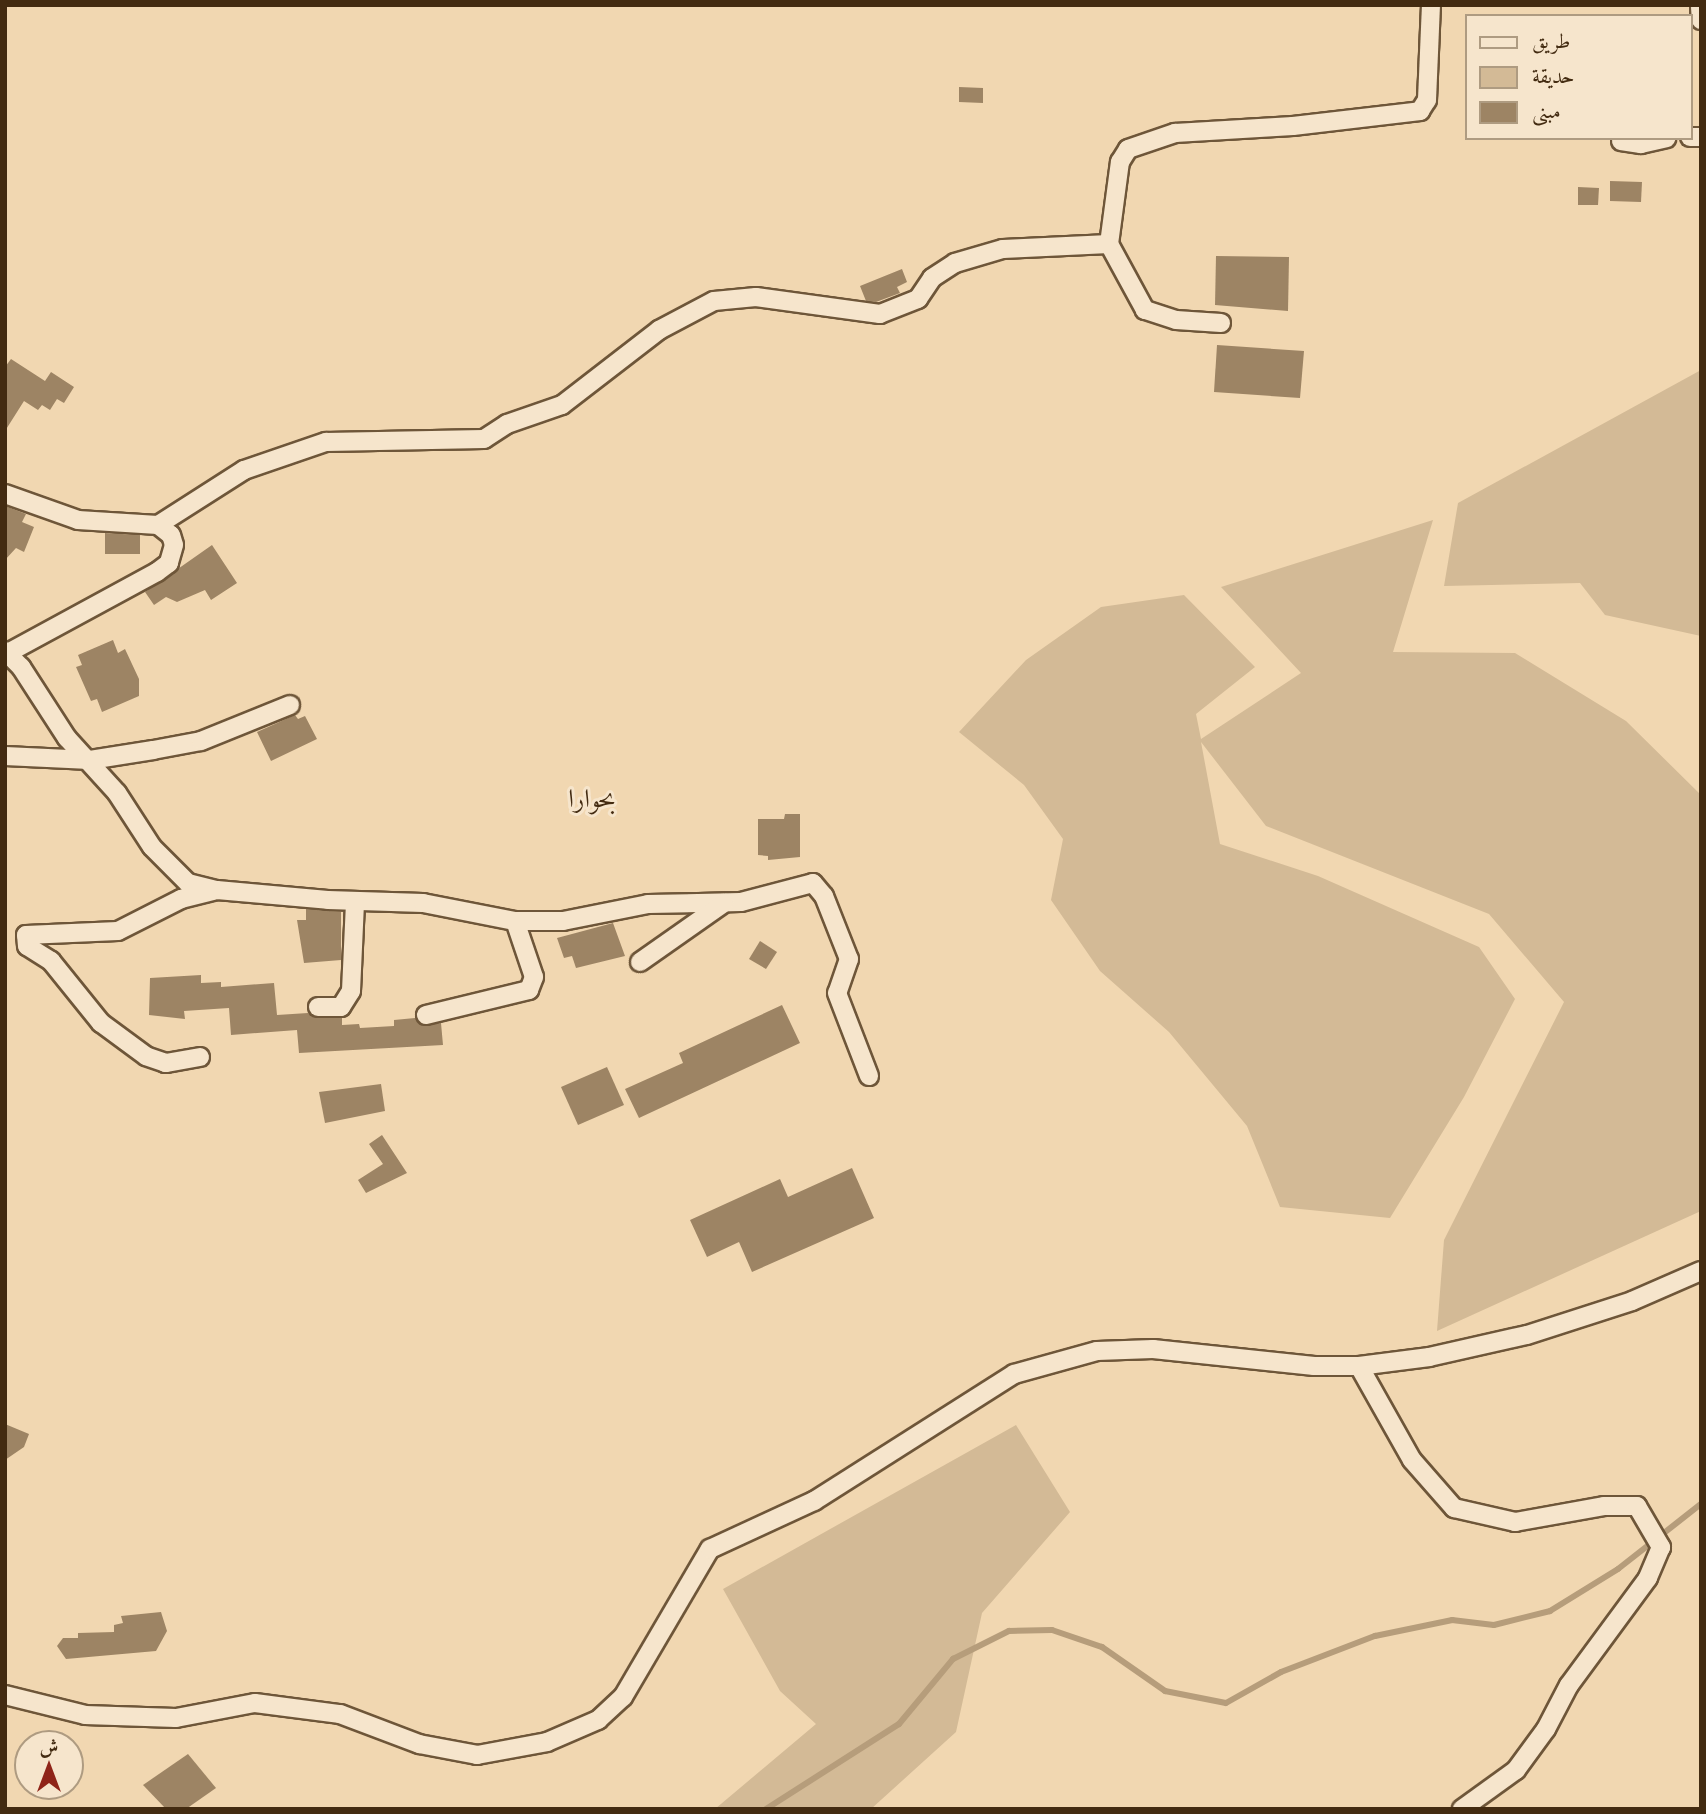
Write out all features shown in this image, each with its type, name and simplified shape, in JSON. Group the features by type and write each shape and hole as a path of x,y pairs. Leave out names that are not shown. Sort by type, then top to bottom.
{"street":[{"path":"1222,323 1176,320 1144,310 1110,244 1120,162 1128,149 1175,133 1321,123 1420,111 1427,100 1431,5"},
{"path":"1690,5 1701,7 1701,20"},
{"path":"1621,141 1641,144 1658,140"},
{"path":"5,494 78,520 158,524 244,470 326,442 484,439 507,424 562,405 659,330 714,301 756,297 880,314 918,299 932,278 955,263 1003,249 1110,244"},
{"path":"158,524 171,535 173,555 169,563 6,652 67,738 90,760 168,865 188,883 217,890 355,902 423,903 515,921 563,921 648,904 724,903 813,883 824,896 849,959 837,993 869,1076"},
{"path":"5,757 90,760 201,741 290,705"},
{"path":"200,1057 166,1063 146,1056 101,1023 51,961 27,946 26,935 118,931 181,899 217,890"},
{"path":"318,1006 347,1003 355,902"},
{"path":"640,962 724,903"},
{"path":"426,1015 528,990 534,977 515,921"},
{"path":"5,1695 85,1715 176,1717 255,1703 279,1706 340,1714 419,1744 477,1755 547,1742 598,1720 623,1698 710,1549 814,1501 1014,1374 1070,1355 1123,1350 1359,1366 1527,1335 1632,1301 1701,1271"},
{"path":"1359,1366 1412,1460 1454,1508 1515,1522 1604,1506 1637,1506 1661,1547 1648,1578 1569,1685 1546,1729 1516,1770 1462,1809"}],"green space":[{"path":"1701,370 1701,636 1605,615 1580,583 1444,586 1458,503"},
{"path":"1433,520 1393,652 1515,653 1626,721 1701,795 1701,1211 1437,1331 1444,1240 1564,1002 1489,914 1266,826 1201,742 1220,844 1318,876 1479,947 1515,999 1464,1097 1390,1218 1280,1207 1247,1126 1169,1032 1100,971 1051,900 1063,839 1024,785 959,732 1026,660 1101,607 1184,595 1255,667 1196,714 1201,739 1301,673 1221,587"},
{"path":"1016,1425 1070,1512 982,1613 956,1732 871,1809 715,1809 816,1724 780,1691 723,1589"}],"building":[{"path":"959,87 983,88 983,103 959,102"},
{"path":"1610,181 1642,182 1641,202 1610,201"},
{"path":"1578,187 1599,188 1598,205 1578,205"},
{"path":"1216,256 1289,257 1288,311 1215,305"},
{"path":"902,269 907,282 897,287 900,293 876,302 866,301 860,286"},
{"path":"1217,345 1304,351 1300,398 1214,392"},
{"path":"11,359 45,381 51,372 74,387 64,403 57,399 50,410 42,405 38,410 24,401 5,431 5,367"},
{"path":"5,506 26,514 22,522 34,527 24,552 16,548 5,560"},
{"path":"105,533 140,535 140,554 105,554"},
{"path":"212,545 237,583 211,600 205,590 177,602 166,597 154,605 145,592"},
{"path":"113,640 118,653 125,649 139,679 139,696 102,712 97,699 91,701 76,667 82,665 78,655"},
{"path":"295,715 298,719 305,716 317,739 271,761 257,732"},
{"path":"785,814 800,814 800,857 768,860 768,856 758,855 758,819 784,819"},
{"path":"306,909 341,912 341,960 304,963 297,920 306,920"},
{"path":"613,923 625,956 576,968 572,956 564,958 557,938"},
{"path":"760,941 777,952 766,969 749,959"},
{"path":"201,975 201,983 221,982 221,987 274,983 277,1015 308,1013 317,1018 342,1018 342,1025 359,1024 360,1028 394,1026 394,1020 415,1018 423,1026 441,1023 443,1045 299,1053 297,1030 231,1035 229,1008 184,1011 185,1019 149,1015 150,978"},
{"path":"782,1005 800,1043 639,1118 625,1089 683,1063 679,1053"},
{"path":"607,1067 624,1105 578,1125 561,1087"},
{"path":"381,1084 385,1111 325,1123 319,1092"},
{"path":"382,1135 407,1173 366,1193 358,1180 383,1164 369,1144"},
{"path":"852,1168 874,1218 752,1272 739,1242 707,1257 690,1220 780,1179 788,1197"},
{"path":"5,1424 29,1434 24,1447 5,1460"},
{"path":"161,1612 167,1631 156,1651 66,1659 57,1646 63,1638 78,1638 78,1633 114,1632 114,1625 123,1623 121,1616"},
{"path":"188,1754 216,1788 186,1809 166,1809 143,1785"}],"waterway":[{"path":"766,1809 899,1724 953,1659 1009,1631 1052,1630 1102,1647 1165,1691 1226,1703 1281,1672 1375,1636 1452,1620 1494,1625 1550,1611 1618,1569 1701,1504"}],"district":[{"name":"بحوارا","path":"592,798"}]}
